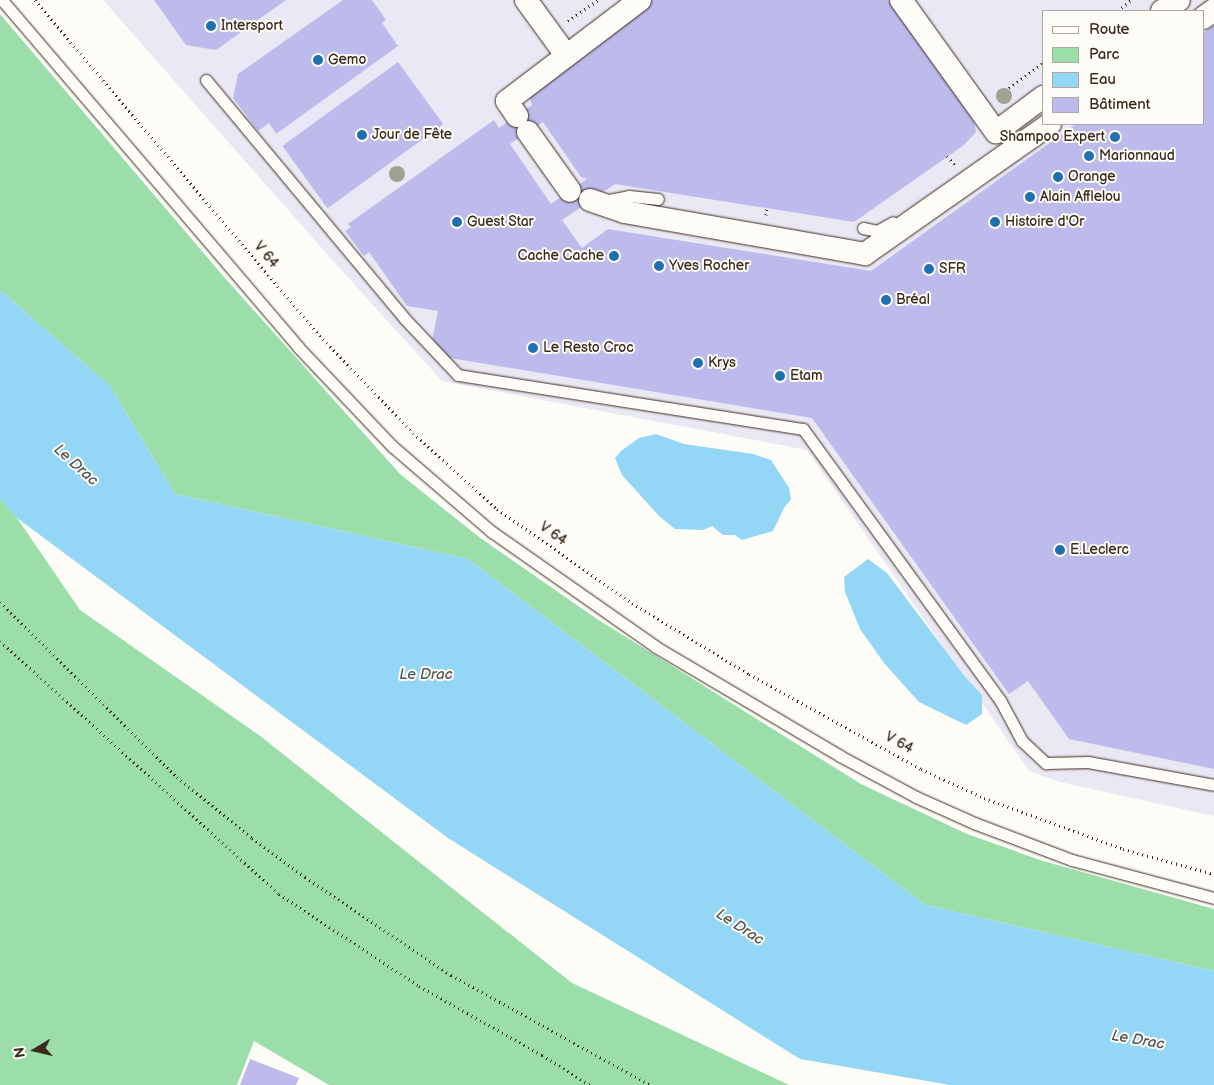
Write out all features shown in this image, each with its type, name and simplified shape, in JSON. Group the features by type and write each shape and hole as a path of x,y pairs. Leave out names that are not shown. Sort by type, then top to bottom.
{"street":[{"path":"526,0 566,55"},
{"path":"640,0 506,101 523,124 587,198 626,212 865,254 1049,125"},
{"path":"901,0 996,132 1042,98"},
{"path":"1164,10 1179,0"}],"lane":[{"path":"2,0 298,347 392,446 492,532 656,647 840,756 916,797 974,823 1072,860 1214,898"},
{"path":"206,80 405,320 458,375 803,428 1000,700 1022,741 1046,763 1088,762 1214,785"},
{"path":"587,198 629,196 658,199"},
{"path":"862,228 877,232 899,218 906,225"}],"path":[{"name":"V 64","path":"35,0 323,338 413,433 497,509 640,608 749,674 921,769 984,798 1098,840 1214,874"},
{"path":"570,20 598,0"},
{"path":"1119,10 1128,1"},
{"path":"992,90 996,97 1042,63"},
{"path":"0,602 177,777 252,838 305,877 451,975 650,1085"},
{"path":"0,641 279,894 419,986 542,1055 590,1085"}],"shaded area":[{"path":"103,0 1214,0 1214,816 1060,782 1029,771 807,450 442,381 343,272"}],"green space":[{"path":"0,14 224,277 400,474 479,537 597,619 861,784 967,834 1043,861 1214,909 1214,971 925,905 468,559 175,494 110,386 0,290"},
{"path":"0,499 17,518 80,610 259,735 572,983 789,1085 329,1085 254,1041 237,1085 0,1085"}],"water":[{"name":"Le Drac","path":"0,290 110,386 175,494 468,559 925,905 1214,971 1214,1085 950,1085 800,1059 448,838 17,518 0,499"},
{"path":"656,434 684,444 753,454 771,460 789,488 791,499 784,508 773,531 742,540 735,535 723,535 712,526 703,530 675,529 659,516 622,475 615,458 621,451 639,438"},
{"path":"868,559 887,573 966,678 982,695 982,714 966,725 919,702 884,663 860,629 845,592 844,577"}],"building":[{"name":"Intersport","path":"154,0 286,0 216,50 186,45"},
{"name":"Gemo","path":"343,0 372,0 386,20 382,23 398,46 276,134 269,123 258,131 233,98 238,74"},
{"path":"653,0 888,0 974,121 976,132 964,145 854,222 615,184 562,220 582,248 608,229 871,271 1075,125 1204,125 1204,32 1214,25 1214,769 1069,739 1028,681 1009,694 812,418 450,358 432,341 438,311 407,306 369,252 364,256 345,231 351,227 348,224 494,120 499,128 532,105 529,96 534,84","holes":["543,122 581,177 587,179 551,204 510,144"]},
{"name":"Jour de Fête","path":"398,62 443,124 328,208 282,146"},
{"path":"250,1059 299,1078 296,1085 240,1085"}],"place":[{"name":"Intersport","path":"211,26"},
{"name":"Gemo","path":"318,60"},
{"name":"Jour de Fête","path":"362,135"},
{"name":"Shampoo Expert","path":"1115,137"},
{"name":"Marionnaud","path":"1089,156"},
{"name":"Orange","path":"1058,177"},
{"name":"Alain Afflelou","path":"1030,197"},
{"name":"Guest Star","path":"457,222"},
{"name":"Histoire d'Or","path":"995,222"},
{"name":"Cache Cache","path":"614,256"},
{"name":"Yves Rocher","path":"659,266"},
{"name":"SFR","path":"929,269"},
{"name":"Bréal","path":"886,300"},
{"name":"Le Resto Croc","path":"533,348"},
{"name":"Krys","path":"698,363"},
{"name":"Etam","path":"780,376"},
{"name":"E.Leclerc","path":"1060,550"}]}
